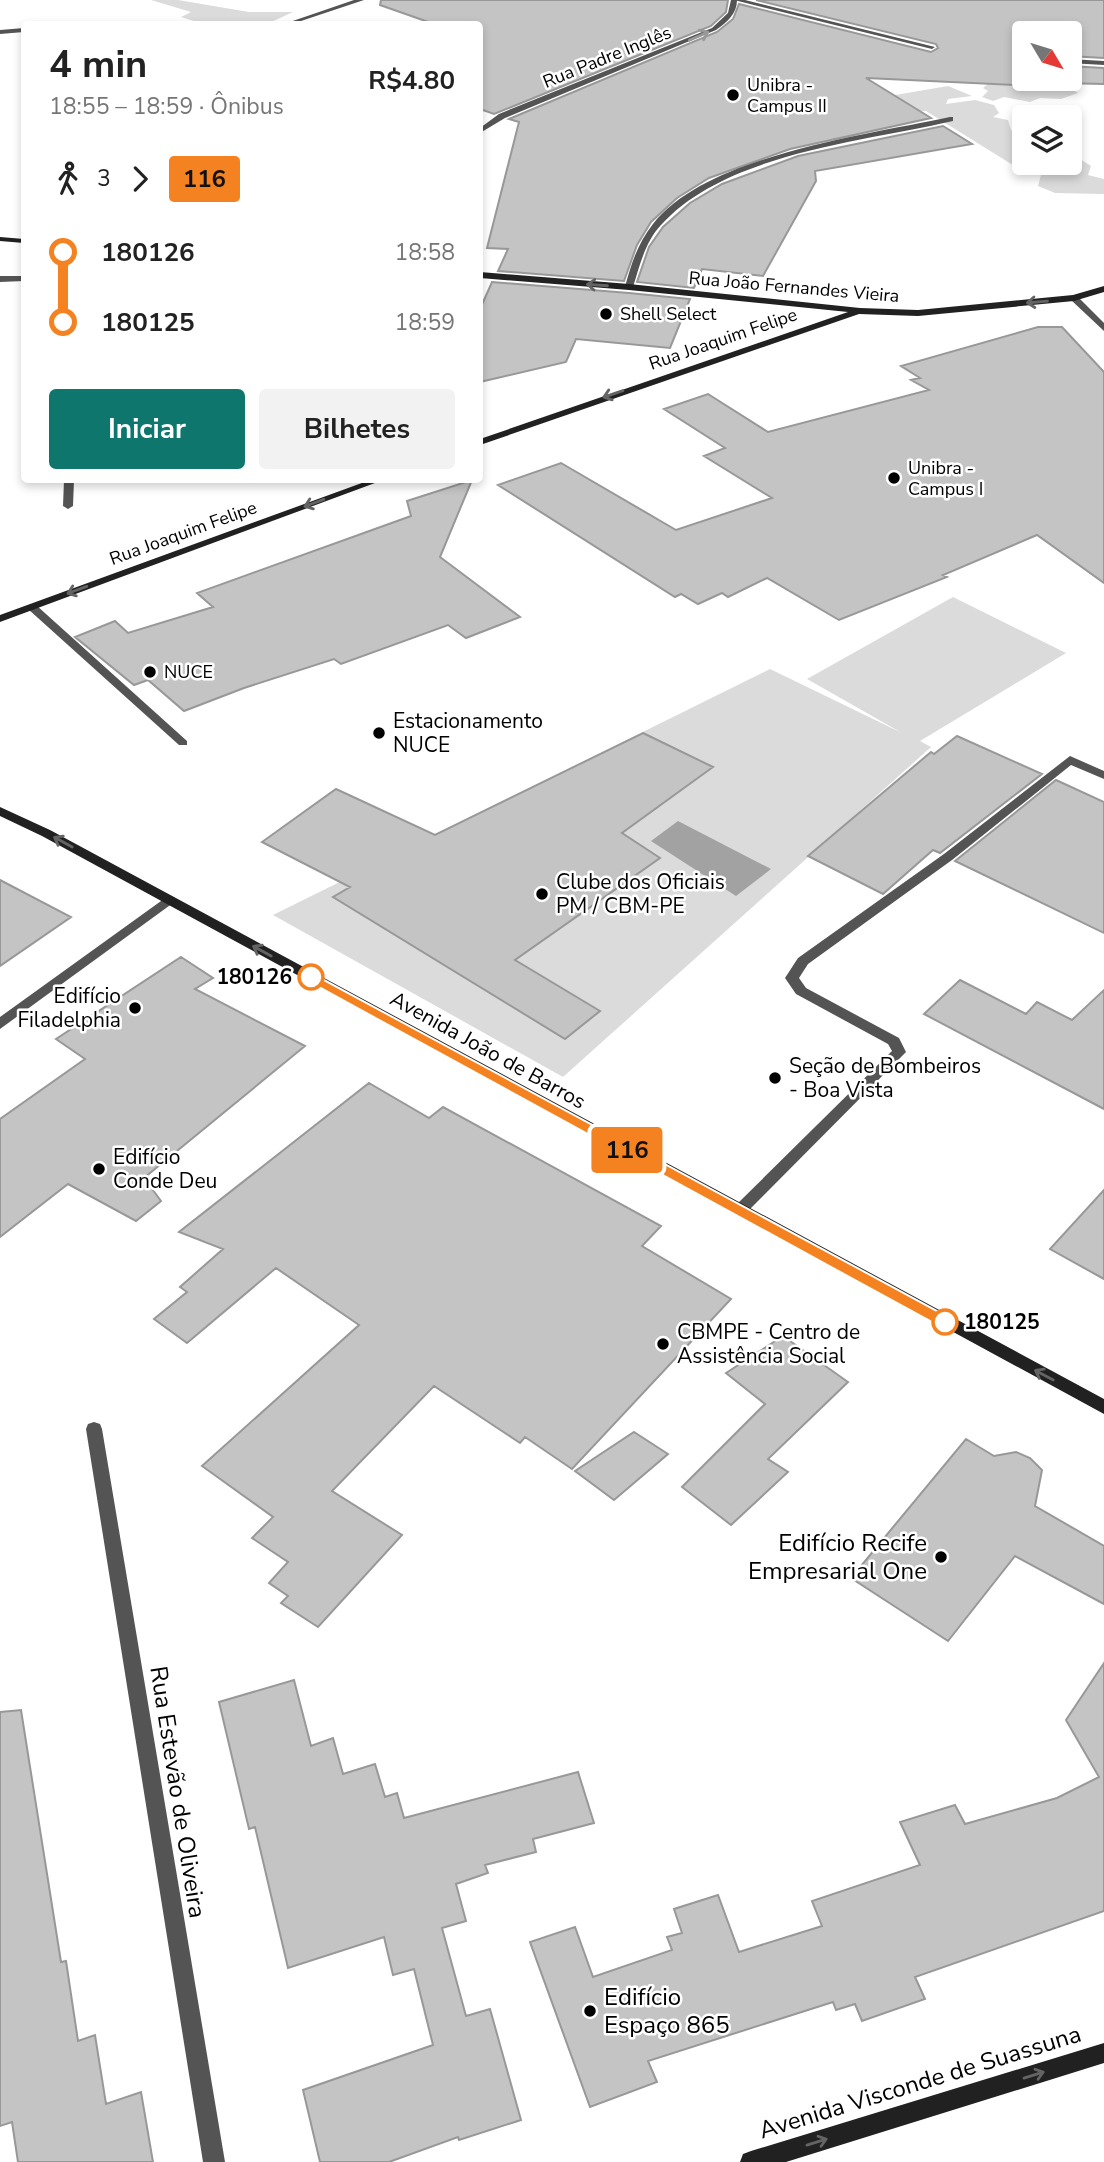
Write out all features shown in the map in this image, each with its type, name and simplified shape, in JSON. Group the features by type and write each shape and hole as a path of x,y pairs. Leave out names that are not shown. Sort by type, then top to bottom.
{"main road":[{"path":"0,240 21,242"},
{"name":"Rua João Fernandes Vieira","path":"483,275 629,287 860,312 918,313 1074,298 1104,289"},
{"name":"Rua Joaquim Felipe","path":"483,441 860,312"},
{"name":"Rua Joaquim Felipe","path":"0,619 370,483"},
{"name":"Avenida João de Barros","path":"0,811 1104,1407"},
{"name":"Avenida Visconde de Suassuna","path":"751,2162 1104,2053"}],"street":[{"path":"296,21 361,0"},
{"path":"736,0 932,47"},
{"name":"Rua Padre Inglês","path":"483,129 502,116 714,29 730,16 736,0"},
{"path":"0,32 21,30"},
{"path":"1082,62 1104,63"},
{"path":"629,287 648,233 689,195 715,181 782,155 950,119"},
{"path":"0,279 21,279"},
{"path":"1074,298 1104,328"},
{"path":"68,506 69,483"},
{"path":"32,607 183,743"},
{"path":"739,1211 899,1052 894,1041 801,991 792,978 803,961 948,858 1070,760 1104,775"},
{"path":"0,1024 168,900"},
{"name":"Rua Estevão de Oliveira","path":"94,1429 214,2162"}],"shaded area":[{"path":"151,0 178,0 249,12 293,12 274,21 194,21 181,17 191,12"},
{"path":"988,84 1012,85 1012,91 1078,93 1061,99 1040,98 1030,102 1004,97 993,101 982,97 988,91 983,88"},
{"path":"948,86 972,96 948,99 946,104 975,100 994,105 999,113 993,117 1008,120 1012,130 1012,164 926,111 908,112 837,105"},
{"path":"1082,160 1091,166 1088,175 1104,179 1104,194 1055,193 1038,186 1041,175 1082,175"},
{"name":"Clube dos Oficiais PM / CBM-PE","path":"953,597 1066,653 920,741 931,747 563,1077 273,915 770,669 902,733 807,679"},
{"path":"678,821 771,869 736,896 651,841"}],"building":[{"path":"381,0 728,0 726,12 711,26 494,114 483,110 483,21 425,21 380,5"},
{"path":"756,0 1104,0 1104,58 1082,57 1082,21 1012,21 1012,85 866,78 931,118 790,149 709,178 677,198 651,222 637,245 624,281 498,271 508,249 487,248 519,122 509,119 717,32 733,19 739,4 931,52 938,48 936,44"},
{"path":"1082,67 1104,68 1104,84 1082,84"},
{"path":"943,126 972,144 815,171 816,181 763,276 702,269 694,288 637,282 649,247 663,227 690,203 722,184 798,156"},
{"path":"492,282 690,299 670,348 576,339 566,362 483,381 483,302"},
{"name":"Unibra - Campus I","path":"1038,327 1062,327 1104,372 1104,583 1037,535 943,575 947,577 839,620 767,578 728,597 722,593 698,604 681,594 675,597 498,485 561,463 676,530 772,498 704,456 725,448 664,409 708,394 768,432 929,390 911,380 920,378 901,366"},
{"path":"463,483 471,483 440,557 520,617 466,638 448,625 341,664 334,659 184,711 148,680 134,685 75,637 115,621 128,633 213,607 197,593 411,516 407,501"},
{"path":"643,733 713,767 622,833 660,858 515,960 600,1011 565,1039 333,897 350,887 262,842 336,789 435,835"},
{"path":"957,736 1042,774 940,853 933,850 883,894 808,856 931,752 934,754"},
{"path":"1056,780 1104,802 1104,933 955,861"},
{"path":"0,880 71,917 0,966"},
{"path":"181,957 213,978 195,989 305,1046 144,1178 161,1201 136,1221 68,1184 0,1237 0,1119 85,1059 56,1039"},
{"path":"960,980 1026,1014 1037,1002 1072,1020 1104,990 1104,1109 924,1014"},
{"path":"369,1083 429,1118 443,1107 661,1226 642,1246 731,1299 572,1469 525,1437 520,1443 434,1386 332,1491 402,1535 318,1627 281,1603 288,1596 269,1583 288,1562 252,1538 273,1517 202,1466 359,1325 276,1268 187,1343 154,1319 187,1292 180,1287 223,1249 179,1232"},
{"path":"1104,1190 1104,1279 1050,1249"},
{"path":"783,1336 848,1382 768,1459 788,1472 731,1525 682,1487 765,1404 726,1373"},
{"path":"634,1432 668,1454 614,1500 575,1471"},
{"name":"Edifício Recife Empresarial One","path":"966,1439 994,1456 1016,1452 1030,1458 1042,1470 1035,1506 1104,1546 1104,1604 1015,1556 948,1641 851,1578"},
{"path":"1104,1663 1104,1911 915,1977 925,1999 862,2021 855,2004 836,2010 833,2002 648,2061 657,2082 590,2107 530,1942 575,1927 593,1977 672,1950 667,1937 682,1933 674,1909 718,1895 739,1952 822,1926 812,1901 920,1865 900,1822 955,1805 965,1824 1057,1798 1099,1777 1066,1720"},
{"path":"294,1680 311,1746 333,1738 343,1774 375,1764 385,1797 397,1793 404,1818 578,1772 594,1823 533,1839 536,1852 485,1865 488,1873 456,1884 466,1921 442,1928 466,2016 490,2009 521,2120 459,2140 458,2137 389,2162 320,2162 303,2090 433,2045 414,1969 393,1975 384,1937 288,1968 255,1827 249,1829 219,1702"},
{"path":"21,1710 61,1962 66,1961 78,2041 95,2035 106,2104 141,2092 153,2162 18,2162 12,2122 0,2126 0,1712"}],"bus line":[{"name":"116","path":"311,977 945,1322"}],"place":[{"name":"Unibra - Campus II","path":"733,95"},
{"name":"Shell Select","path":"606,314"},
{"name":"Unibra - Campus I","path":"894,478"},
{"name":"NUCE","path":"150,672"},
{"name":"Estacionamento NUCE","path":"379,733"},
{"name":"Clube dos Oficiais PM / CBM-PE","path":"542,894"},
{"name":"180126","path":"311,977"},
{"name":"Edifício Filadelphia","path":"135,1008"},
{"name":"Seção de Bombeiros - Boa Vista","path":"775,1078"},
{"name":"Edifício Conde Deu","path":"99,1169"},
{"name":"180125","path":"945,1322"},
{"name":"CBMPE - Centro de Assistência Social","path":"663,1344"},
{"name":"Edifício Recife Empresarial One","path":"941,1557"},
{"name":"Edifício Espaço 865","path":"590,2011"}]}
